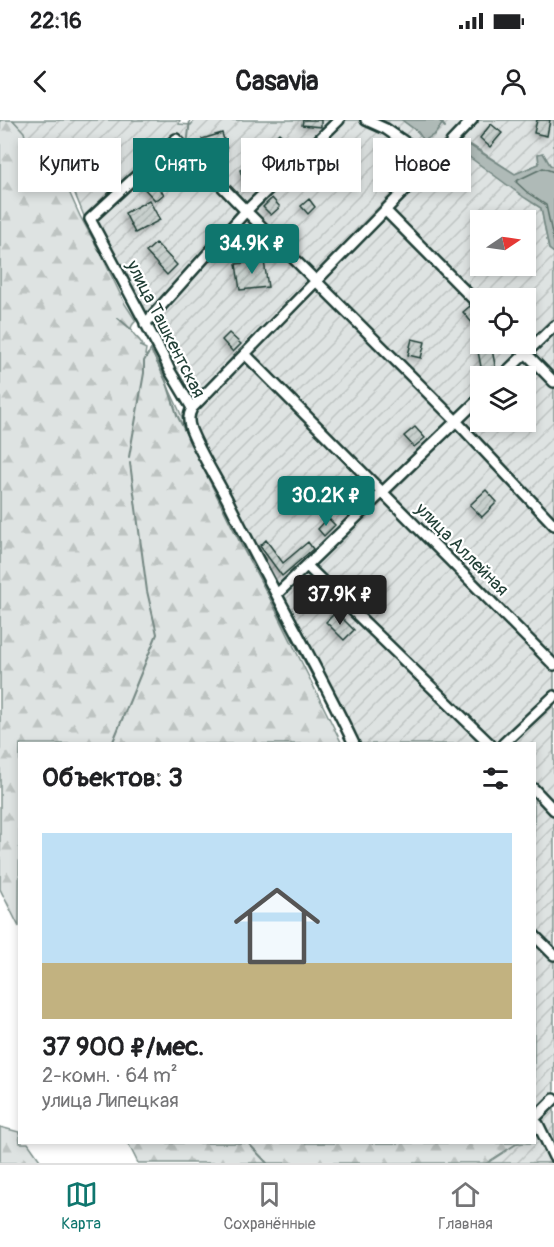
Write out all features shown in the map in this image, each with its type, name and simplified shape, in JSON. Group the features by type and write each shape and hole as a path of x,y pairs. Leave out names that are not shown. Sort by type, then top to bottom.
{"street":[{"path":"146,324 246,211 339,120"},
{"path":"366,120 399,138"},
{"path":"455,138 472,120"},
{"name":"улица Ташкентская","path":"246,211 176,139 90,219 192,408 188,417 191,429 353,742"},
{"path":"192,408 403,192"},
{"path":"386,210 470,296"},
{"path":"246,211 456,421 554,525"},
{"path":"536,343 554,326"},
{"name":"улица Аллейная","path":"245,354 554,665"},
{"path":"512,366 525,354"},
{"path":"527,354 554,382"},
{"path":"277,594 470,408"},
{"path":"307,566 488,742"},
{"path":"505,742 554,696"},
{"path":"536,791 554,810"},
{"path":"536,937 554,955"},
{"path":"554,1099 536,1119 554,1157"}],"green space":[{"path":"0,120 13,120 30,138 18,138 18,192 69,192 125,304 136,321 132,325 132,331 143,346 140,346 146,349 145,355 152,352 191,439 341,742 18,742 18,925 0,889"},
{"path":"13,120 180,120 179,124 191,125 195,120 402,120 418,132 435,134 445,120 554,120 554,167 550,165 543,153 538,154 539,164 515,174 471,145 471,138 373,138 373,192 471,192 471,145 512,187 541,208 549,249 554,253 554,1163 487,1163 516,1144 536,1144 536,1131 540,1128 536,1119 536,742 353,742 190,426 190,404 93,220 84,216 74,192 121,192 121,138 26,138 24,132"},
{"path":"0,1127 18,1132 18,1144 29,1144 42,1163 0,1163"},
{"path":"128,1144 516,1144 487,1163 138,1163"}],"water":[{"path":"402,120 445,120 435,134 429,138 422,138"},
{"path":"471,146 515,174 539,164 538,154 543,153 550,165 554,167 554,253 549,249 541,208 471,158"}],"building":[{"path":"303,120 321,120 321,127 302,125"},
{"path":"537,120 550,120 547,136 534,133"},
{"path":"491,124 502,133 490,147 480,138"},
{"path":"222,133 223,138 205,138"},
{"path":"279,133 284,138 274,138"},
{"path":"147,192 164,194 155,200"},
{"path":"272,198 280,207 271,215 263,207"},
{"path":"309,199 315,207 308,214 301,206"},
{"path":"149,200 160,220 135,233 125,213"},
{"path":"156,243 177,265 167,275 146,252"},
{"path":"264,261 268,287 240,290 236,264"},
{"path":"470,306 470,320 463,312"},
{"path":"229,333 241,344 233,352 222,340"},
{"path":"412,339 425,342 421,358 408,355"},
{"path":"479,354 493,354 495,366 481,366"},
{"path":"415,427 425,438 414,447 404,436"},
{"path":"486,490 497,502 482,517 470,505"},
{"path":"328,518 335,525 324,536 318,529"},
{"path":"266,540 283,563 308,542 313,549 282,576 260,546"},
{"path":"336,612 354,630 344,640 326,622"}],"waterway":[{"path":"188,138 190,120"},
{"path":"439,120 445,127"},
{"path":"118,318 132,330"},
{"path":"151,350 166,380 177,415 245,552 318,686"},
{"path":"129,457 144,373 144,361 148,354"},
{"path":"113,742 157,634 147,591 130,463"},
{"path":"249,1144 267,1163"}]}
